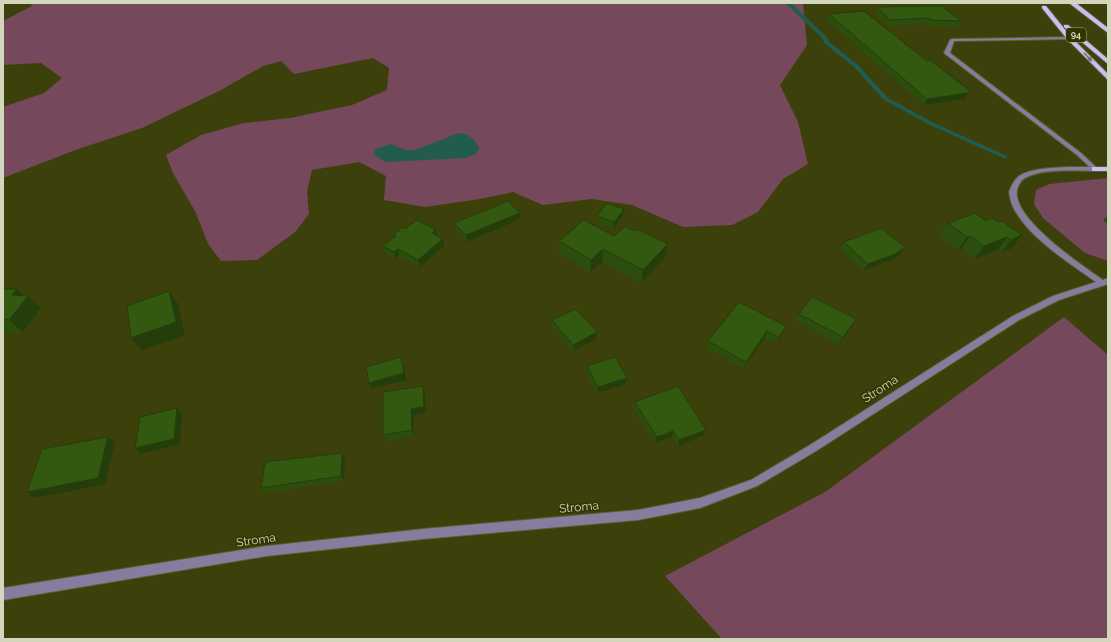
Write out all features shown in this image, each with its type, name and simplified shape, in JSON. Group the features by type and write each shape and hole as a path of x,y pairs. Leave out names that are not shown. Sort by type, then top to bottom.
{"main road":[{"name":"94","path":"1072,3 1108,31"},
{"name":"94","path":"1041,5 1108,62"},
{"path":"1041,5 1069,38 1108,78"},
{"path":"1096,169 1108,169"}],"street":[{"path":"1069,38 952,40 947,53 1079,154 1096,169"},
{"name":"Stroma","path":"1096,169 1064,169 1027,176 1018,180 1014,187 1012,196 1014,205 1019,214 1029,224 1064,255 1105,282"},
{"name":"Stroma","path":"3,594 267,552 423,534 638,515 700,503 754,483 813,448 1016,318 1056,298 1105,282"}],"shaded area":[{"path":"30,3 803,3 807,45 780,85 798,122 808,164 783,179 758,212 732,225 683,227 632,205 592,199 543,205 513,192 480,199 425,207 384,200 386,176 359,162 312,170 307,191 309,214 295,232 257,260 221,261 208,244 196,213 173,173 166,155 201,135 244,123 290,118 352,105 387,90 389,68 373,58 294,74 281,61 263,66 221,90 142,128 78,149 3,178 3,107 44,93 62,78 41,63 3,65 3,21 32,6"},
{"path":"1108,178 1108,261 1085,253 1043,218 1034,204 1036,190 1049,184"},
{"path":"1064,317 1108,355 1108,639 722,639 665,576 825,492"}],"water":[{"path":"459,133 469,136 474,140 479,149 476,154 466,158 386,162 374,155 375,149 391,144 405,150 415,150"}],"building":[{"path":"942,6 961,21 931,20 929,18 889,20 878,7"},
{"path":"864,11 927,61 930,60 969,90 968,93 927,99 829,14"},
{"path":"508,201 520,213 466,235 454,223"},
{"path":"607,203 624,209 614,222 597,216"},
{"path":"975,213 986,221 993,218 998,222 1002,221 1022,235 1011,240 1007,237 984,246 970,236 967,237 948,223"},
{"path":"417,220 436,230 432,233 443,239 418,260 398,249 394,252 383,246 396,236 393,235 403,227 405,229"},
{"path":"584,220 614,236 625,226 634,231 637,229 668,244 643,270 603,249 591,260 559,241"},
{"path":"881,228 905,247 895,254 868,264 844,242"},
{"path":"3,289 17,289 12,295 28,296 9,320 3,319"},
{"path":"169,291 176,322 131,338 127,306"},
{"path":"812,297 856,319 843,337 799,314"},
{"path":"739,302 786,326 779,337 767,331 746,362 708,341"},
{"path":"576,309 597,332 573,345 552,320"},
{"path":"401,357 404,373 369,383 366,367"},
{"path":"615,357 627,378 598,387 587,366"},
{"path":"423,386 424,407 411,409 412,430 383,435 383,392"},
{"path":"678,386 706,430 679,440 673,431 657,437 635,402"},
{"path":"177,408 174,439 135,448 140,417"},
{"path":"108,437 98,478 27,492 42,449"},
{"path":"342,453 341,476 261,488 265,462"}],"waterway":[{"path":"788,3 824,37 827,43 856,66 886,99 932,124 1005,157"}]}
